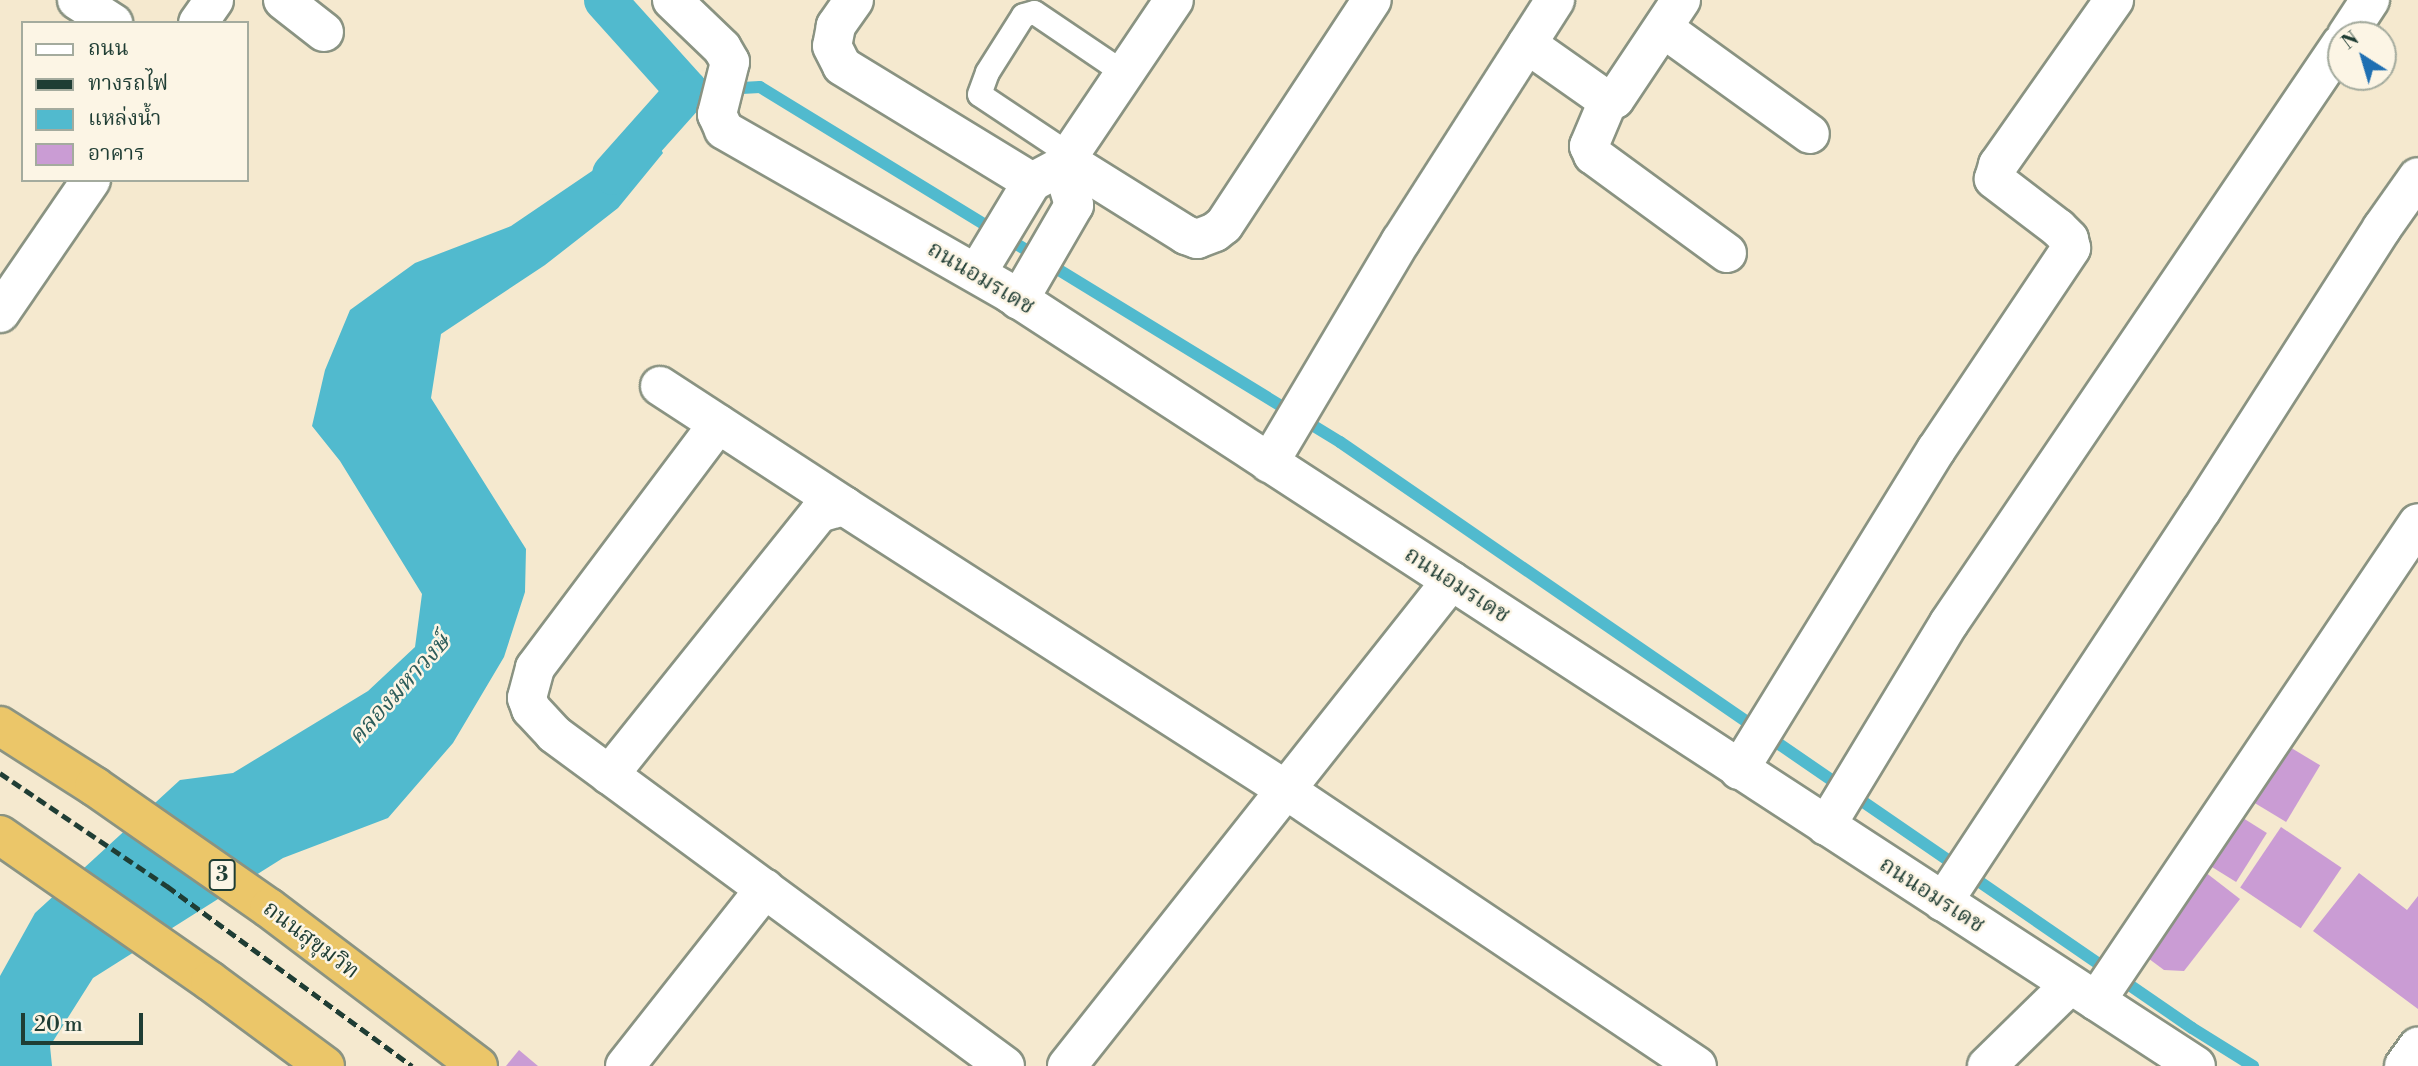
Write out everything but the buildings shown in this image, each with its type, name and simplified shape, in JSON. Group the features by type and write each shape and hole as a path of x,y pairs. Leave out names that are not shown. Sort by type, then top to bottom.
{"highway":[{"name":"ถนนสุขุมวิท","path":"0,726 94,786 269,908 478,1066"},
{"path":"0,835 210,981 325,1066"}],"street":[{"path":"77,0 110,21"},
{"path":"199,21 214,0"},
{"path":"283,0 324,32"},
{"name":"ถนนอมรเดช","path":"672,0 722,48 730,62 717,114 724,130 982,264 1278,447 1451,581 1829,823 2196,1066"},
{"path":"854,0 836,26 832,46 842,66 1057,166 1197,239 1224,225 1372,0"},
{"path":"982,264 1008,221 1057,166 1174,0"},
{"path":"1278,447 1401,241 1555,0"},
{"path":"1741,766 1936,450 2071,248 2069,239 2058,228 1994,179 1998,165 2114,0"},
{"path":"2356,21 2370,0"},
{"path":"1608,101 1615,99 1672,14 1810,134"},
{"path":"1527,44 1608,101"},
{"path":"1829,823 1949,623 2327,65"},
{"path":"1608,101 1589,146 1593,155 1727,253"},
{"path":"1024,290 1074,205 1057,166"},
{"path":"1945,900 2201,511 2382,228 2418,177"},
{"path":"0,313 90,182"},
{"path":"660,386 1286,790 1697,1066"},
{"path":"718,424 535,668 527,698 531,709 554,734 1005,1066"},
{"path":"609,775 819,513 844,506"},
{"path":"1987,1066 2088,994 2122,962 2418,523"},
{"path":"1068,1066 1451,581"},
{"path":"625,1066 765,889"},
{"path":"2404,1066 2418,1047"}],"lane":[{"path":"1057,166 979,94 987,72 1023,15 1034,12 1124,73"}],"water":[{"path":"651,131 663,153 618,208 545,265 441,334 431,398 526,549 525,592 504,657 453,743 388,818 283,858 93,978 50,1046 52,1066 0,1066 0,976 35,913 180,780 233,773 368,691 415,647 422,594 340,461 312,426 325,370 350,310 415,263 511,226"}],"waterway":[{"name":"คลองมหาวงษ์","path":"605,0 687,91 613,174"},
{"path":"687,91 760,87 1340,442 2192,1028 2253,1066"}],"railway":[{"path":"0,773 167,886 412,1066"}]}
